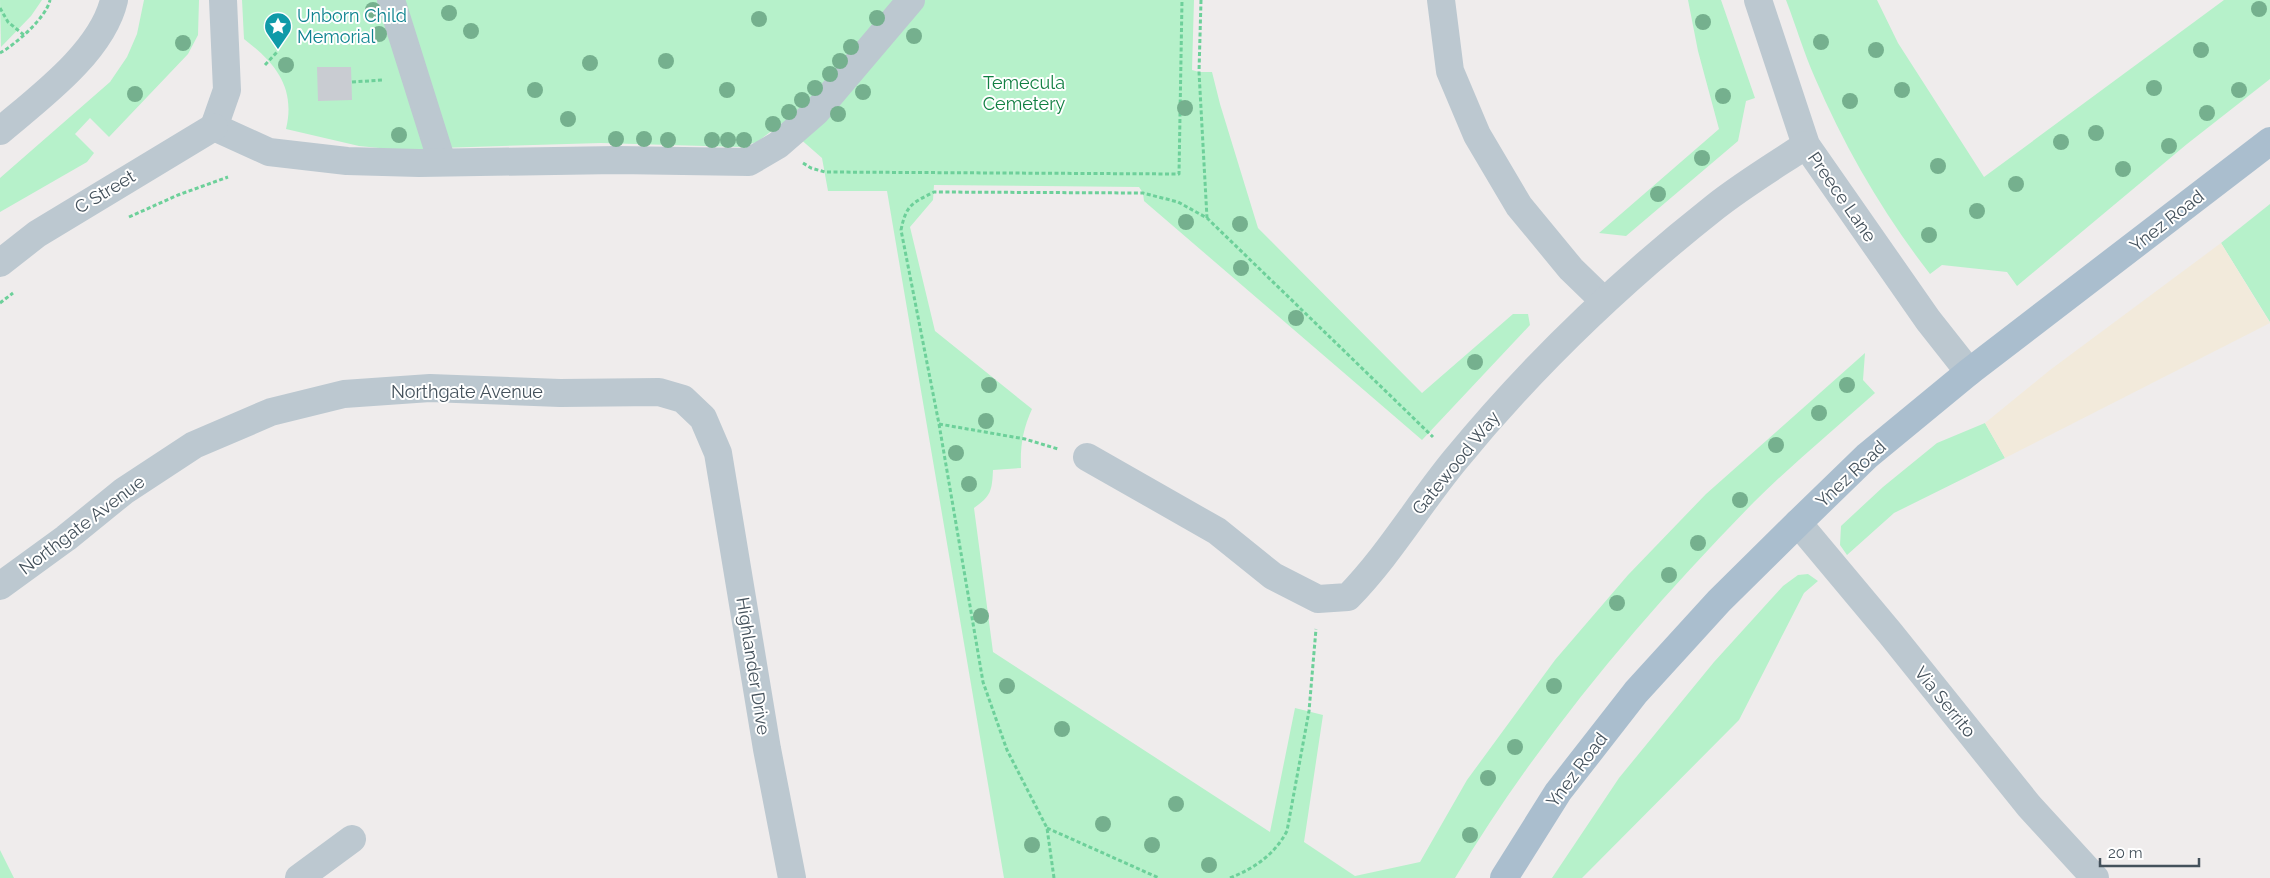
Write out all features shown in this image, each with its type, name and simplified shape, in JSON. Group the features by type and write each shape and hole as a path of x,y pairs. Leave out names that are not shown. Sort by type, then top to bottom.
{"main road":[{"name":"Ynez Road","path":"1504,878 1558,792 1636,692 1719,601 1867,456 1970,372 2270,141"}],"street":[{"path":"0,131 38,100 75,63 93,42 110,16 114,0"},
{"path":"223,0 227,90 214,127 269,152 303,157 391,163 617,160 749,162 778,145 816,112 911,0"},
{"path":"391,0 442,162"},
{"path":"1441,0 1450,71 1477,134 1519,206 1571,269 1604,301"},
{"name":"Preece Lane","path":"1758,0 1806,145 1928,320 1970,372"},
{"name":"C Street","path":"0,263 37,234 214,127"},
{"name":"Gatewood Way","path":"1318,599 1348,597 1355,590 1374,568 1454,461 1508,398 1604,301 1716,206 1806,145"},
{"name":"Northgate Avenue","path":"0,586 66,538 124,490 194,445 271,412 344,394 430,388 560,393 659,392 683,399 704,418 718,453"},
{"name":"Highlander Drive","path":"718,453 767,749 792,878"},
{"path":"1087,457 1217,531 1273,576 1318,599"},
{"name":"Via Serrito","path":"1798,523 1890,633 2028,806 2095,878"},
{"path":"299,878 352,839"}],"path":[{"path":"0,53 24,35 48,6 50,0"},
{"path":"778,145 810,168 825,172 1179,174 1182,0"},
{"path":"1201,0 1199,72 1207,218"},
{"path":"0,8 8,22 24,35"},
{"path":"265,65 277,52"},
{"path":"125,219 178,195 228,177"},
{"path":"1054,878 1047,828 1007,750 984,682 901,230 905,212 915,201 934,192 1143,193 1178,202 1207,218 1433,437"},
{"path":"0,303 14,292"},
{"path":"938,424 1025,439 1087,457"},
{"path":"1230,878 1250,869 1271,854 1280,844 1287,831 1309,711 1318,599"},
{"path":"1047,828 1152,877 1159,878"}],"green space":[{"path":"0,0 42,0 31,16 1,47"},
{"path":"144,0 199,0 198,35 188,54 109,137 90,118 75,134 94,153 87,162 0,212 0,178 110,82 127,57 137,34"},
{"name":"Temecula Cemetery","path":"242,0 1194,0 1192,70 1212,72 1258,228 1422,393 1513,314 1528,314 1530,325 1422,440 1144,201 1143,193 1139,187 934,185 933,200 910,227 935,331 1032,409 1023,438 1021,468 993,470 990,492 974,508 993,652 1270,832 1295,708 1323,715 1304,842 1355,876 1420,862 1467,780 1555,660 1628,575 1706,494 1865,353 1863,380 1875,393 1768,488 1712,545 1632,635 1593,681 1521,777 1455,878 1004,878 887,191 828,191 822,158 782,123 757,142 739,147 601,143 439,148 410,151 359,146 286,129 288,101 285,88 274,67 244,39"},
{"path":"1688,0 1721,0 1755,98 1746,101 1738,141 1626,236 1599,233 1719,129 1698,51"},
{"path":"1786,0 1877,0 1898,43 1984,177 2224,0 2270,0 2270,79 2187,144 2017,286 2007,272 1942,265 1930,274 1881,205 1852,155 1815,78"},
{"path":"2270,204 2270,322 2221,243"},
{"path":"1985,423 2005,458 1894,513 1847,555 1840,545 1841,526 1883,487 1937,443"},
{"path":"1808,574 1818,581 1804,593 1739,720 1582,878 1552,878 1619,778 1714,662 1783,586 1798,575"},
{"path":"0,850 14,878 0,878"}],"sand":[{"path":"2221,243 2270,323 2005,458 1985,423 2050,370"}],"building":[{"path":"317,67 351,67 352,100 318,101"}],"place":[{"name":"Unborn Child Memorial","path":"278,50"}]}
